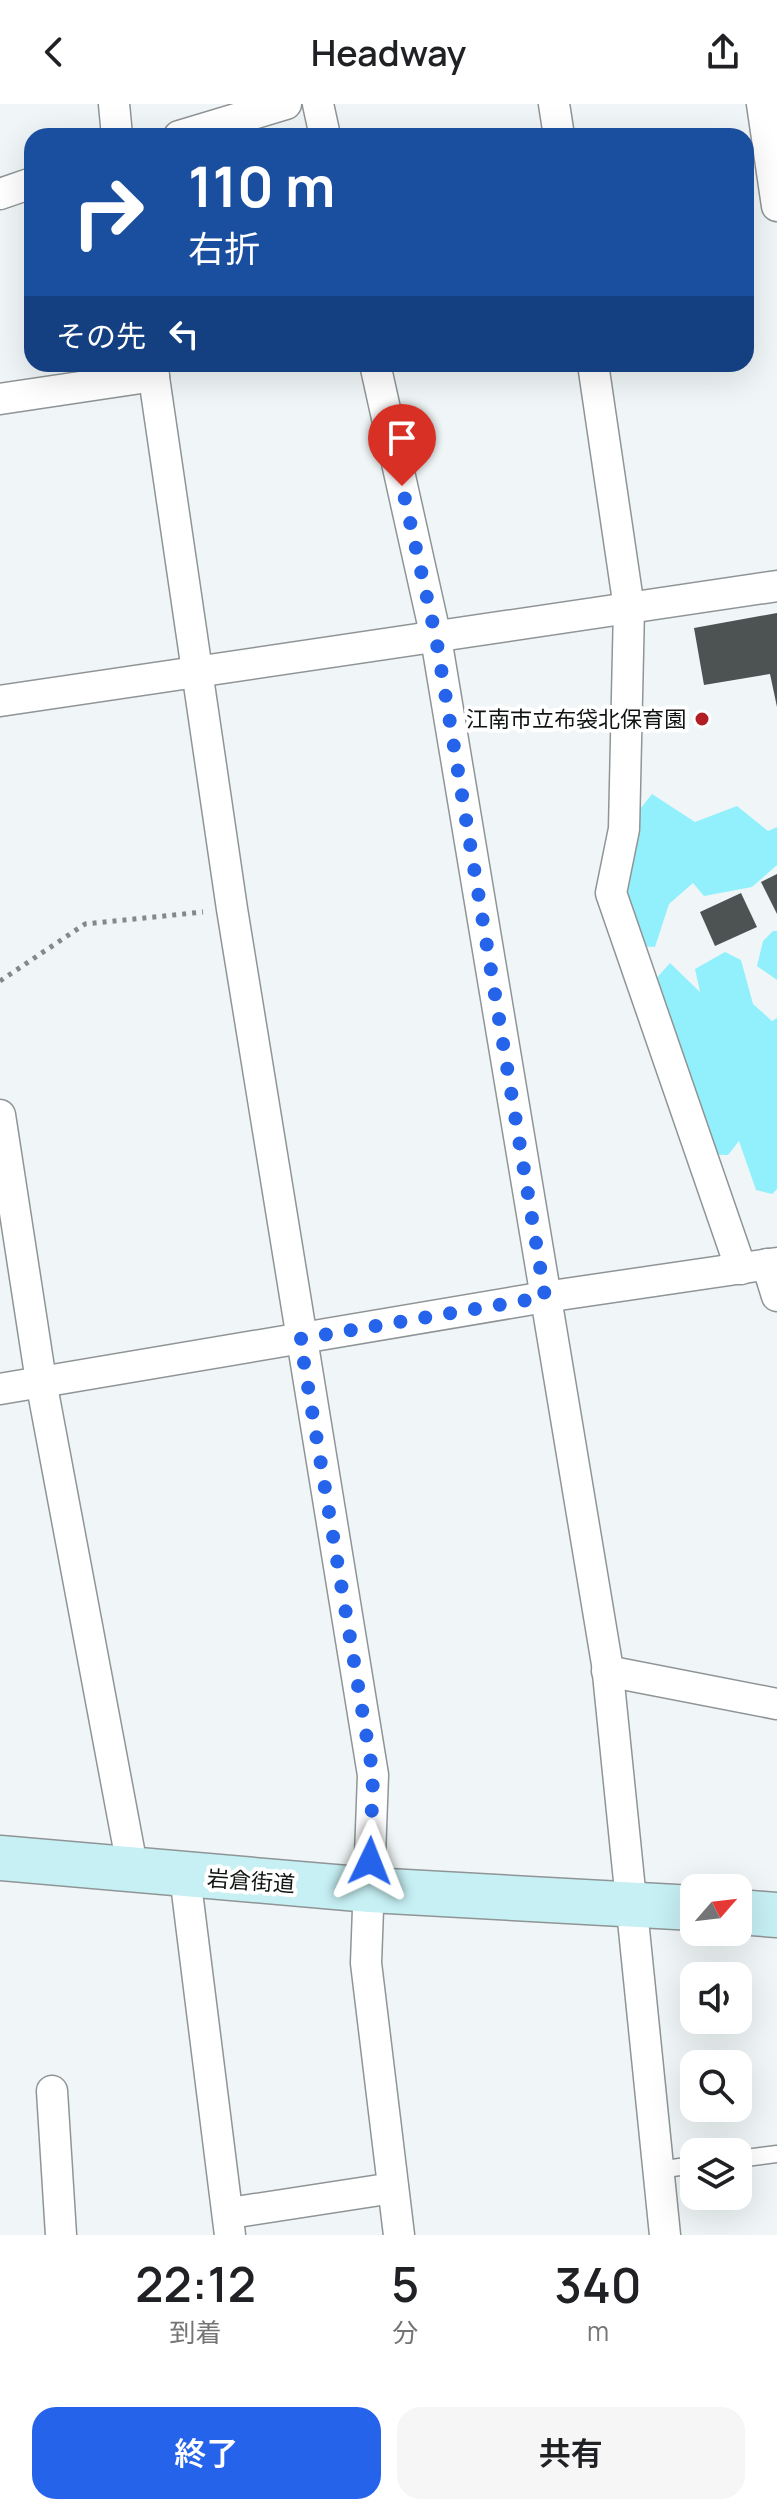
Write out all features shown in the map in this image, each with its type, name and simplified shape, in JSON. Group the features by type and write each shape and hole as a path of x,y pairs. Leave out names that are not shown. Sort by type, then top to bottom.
{"street":[{"path":"114,104 116,128"},
{"path":"206,128 286,104"},
{"path":"318,104 323,128"},
{"path":"554,104 558,128"},
{"path":"762,104 777,206"},
{"path":"0,194 24,186"},
{"path":"0,399 142,372"},
{"path":"153,372 232,909 373,1775 366,1963 399,2235"},
{"path":"377,372 436,638 607,1671 665,2235"},
{"path":"594,372 629,608 624,829 611,893 777,1296"},
{"path":"0,701 777,586"},
{"path":"0,1115 41,1381 133,1871"},
{"path":"0,1389 545,1297 762,1265"},
{"path":"607,1671 777,1704"},
{"name":"岩倉街道","path":"0,1858 370,1890 680,1907"},
{"path":"185,1876 230,2224 393,2188"},
{"path":"752,1913 777,1915"},
{"path":"52,2091 61,2235"}],"lane":[{"path":"752,2157 777,2154"},
{"path":"658,2170 680,2167"}],"path":[{"path":"0,981 85,924 232,909"}],"shaded area":[{"path":"652,794 695,822 737,806 768,831 777,827 777,865 752,887 704,896 693,883 669,904 655,947 635,946 623,897 624,829"},
{"path":"777,931 777,980 757,966 763,941"},
{"path":"725,952 741,960 753,1004 772,1021 777,1018 777,1189 772,1194 756,1190 739,1141 728,1155 701,1154 652,983 670,963 700,992 695,969"}],"building":[{"path":"777,613 777,707 770,674 704,685 694,628"},
{"path":"777,874 777,914 761,882"},
{"path":"741,893 757,927 715,946 700,912"}],"place":[{"name":"江南市立布袋北保育園","path":"702,719"}],"route":[{"path":"370,1861 373,1775 300,1339 545,1297 436,638 402,486"}]}
